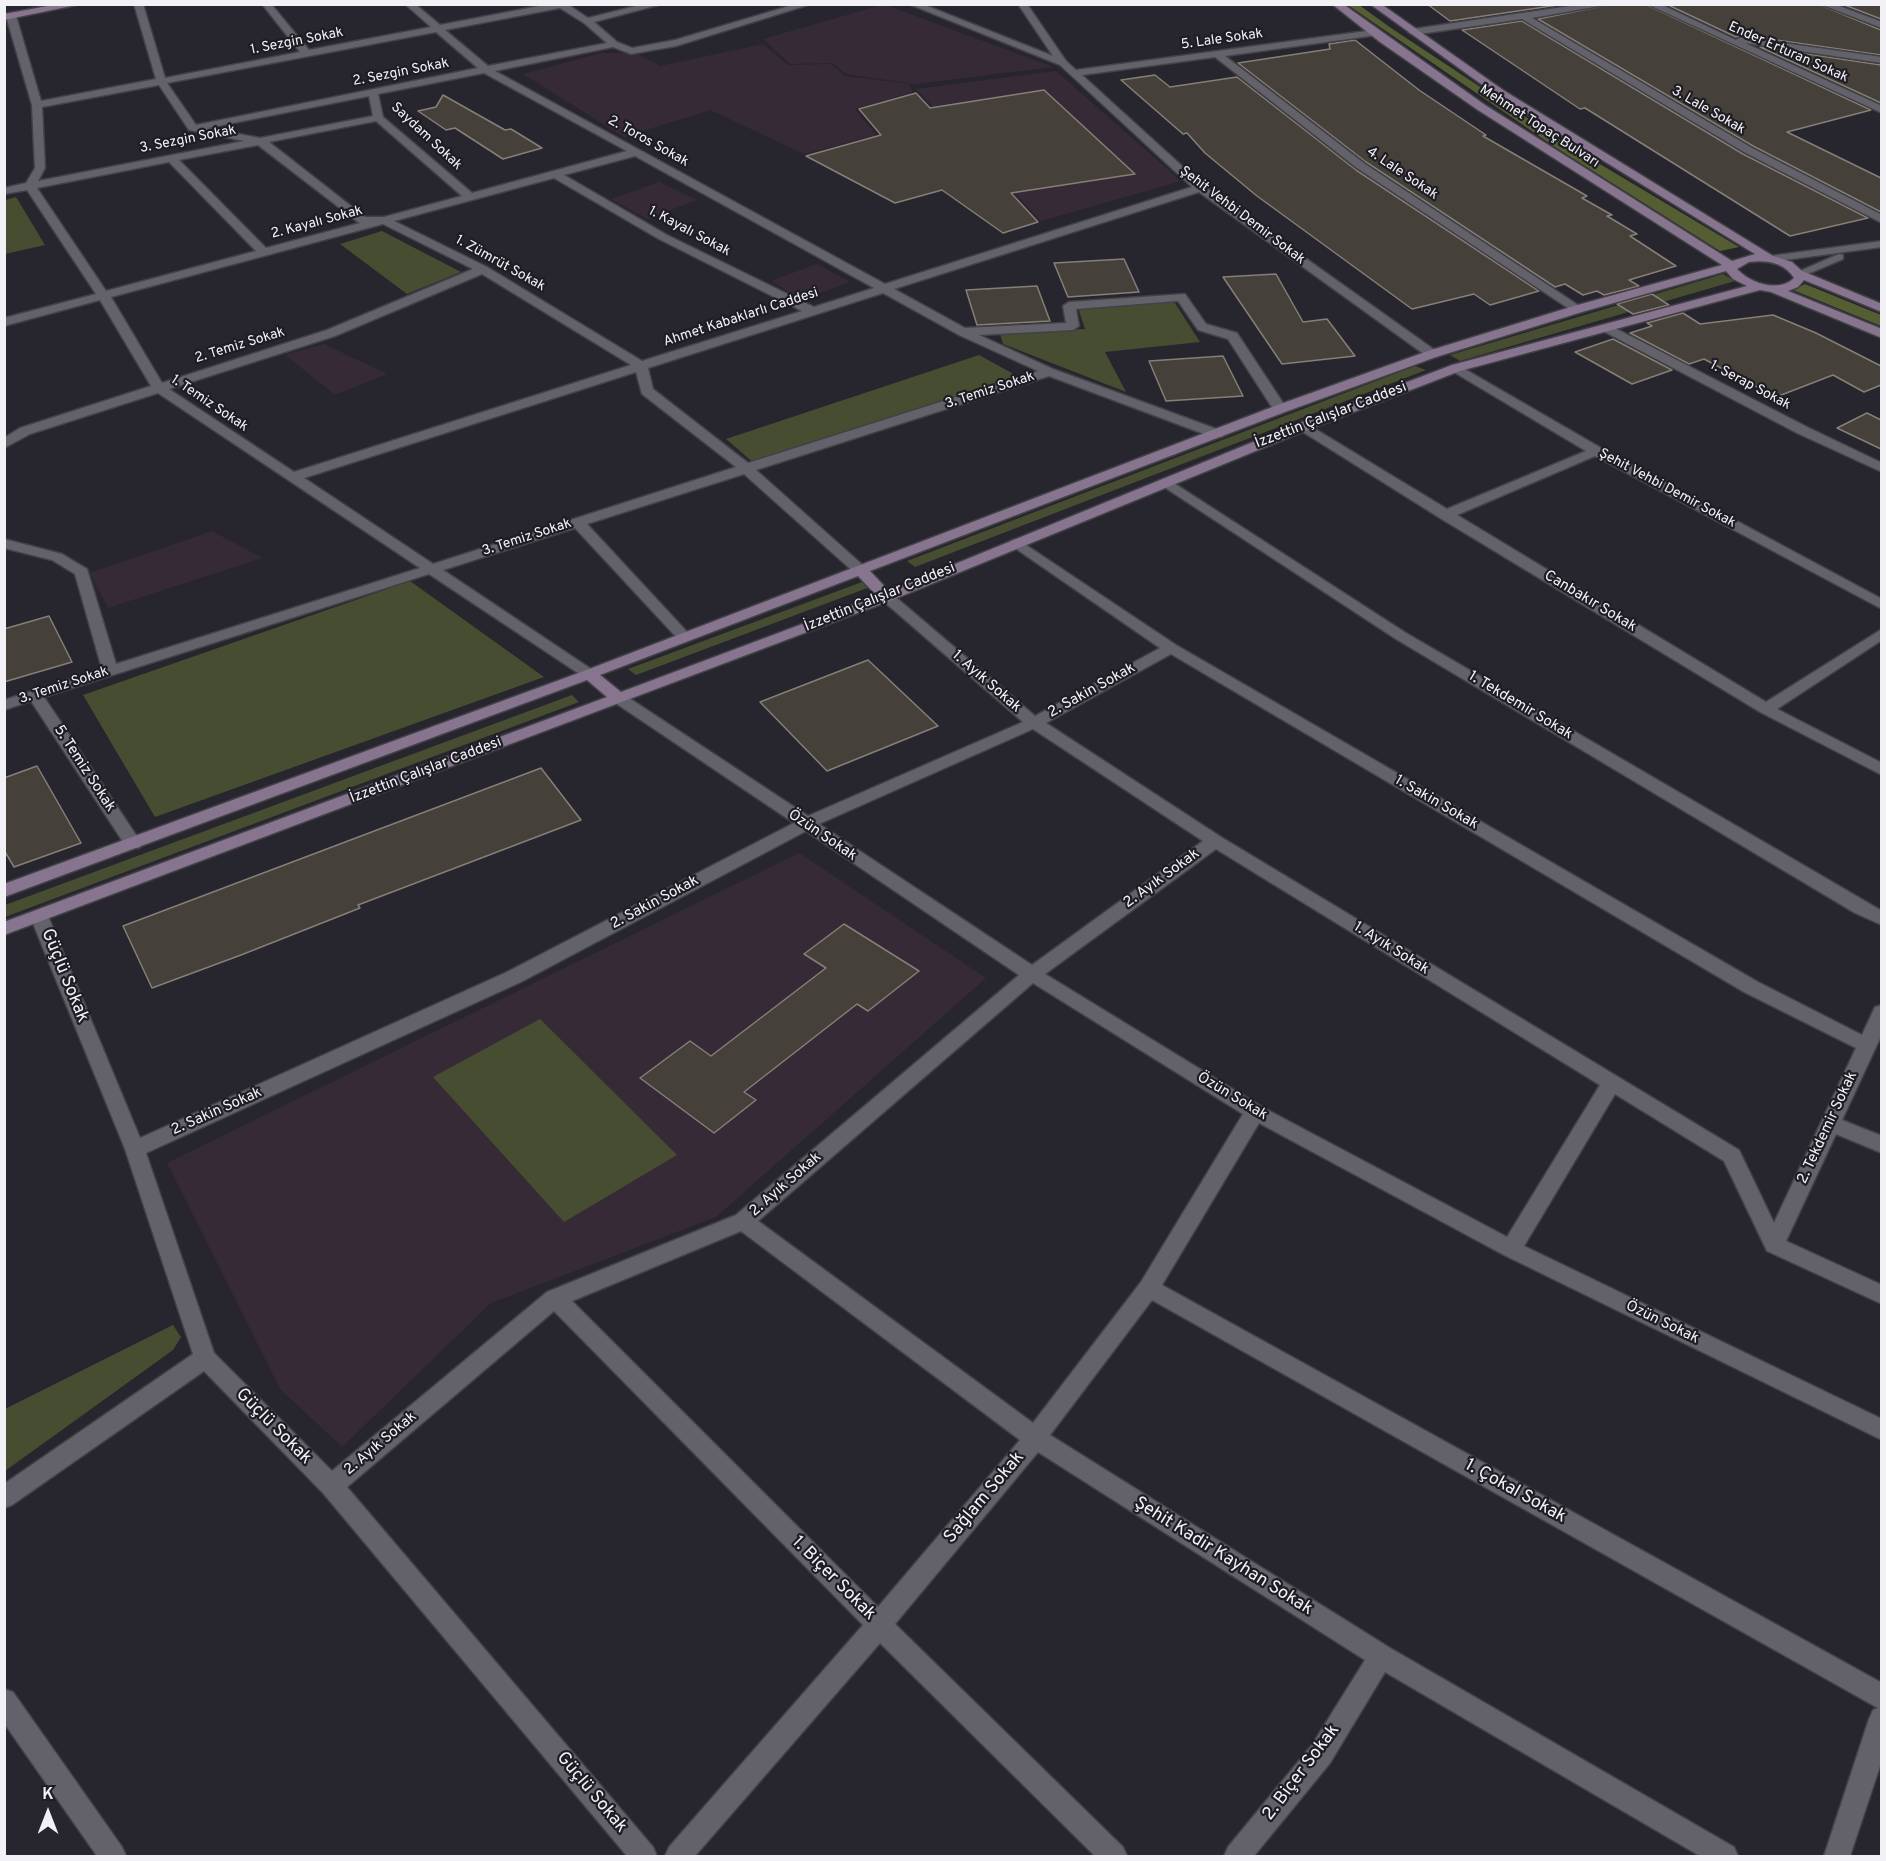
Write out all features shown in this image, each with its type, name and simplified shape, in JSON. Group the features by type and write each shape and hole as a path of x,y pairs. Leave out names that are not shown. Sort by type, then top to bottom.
{"street":[{"path":"30,186 40,168 37,105 8,16 77,4"},
{"path":"138,4 161,81 193,128"},
{"path":"266,4 307,54"},
{"name":"2. Toros Sokak","path":"409,4 486,69 963,332 1049,372 1217,434"},
{"path":"587,21 658,4"},
{"path":"561,5 587,21 614,44 632,51 676,43 807,4"},
{"path":"913,4 1063,63"},
{"name":"Şehit Vehbi Demir Sokak","path":"1022,4 1036,34 1063,63 1200,188 1432,354"},
{"name":"Mehmet Topaç Bulvarı","path":"1336,4 1526,138 1732,266 1731,270 1741,280 1766,287"},
{"name":"Mehmet Topaç Bulvarı","path":"1374,4 1500,92 1770,259 1789,265 1799,274"},
{"path":"1413,32 1607,4"},
{"name":"Ender Erturan Sokak","path":"1651,4 1881,110"},
{"path":"1824,4 1881,25"},
{"name":"1. Sezgin Sokak","path":"37,105 561,5"},
{"name":"3. Lale Sokak","path":"1525,17 1748,150 1881,220"},
{"name":"5. Lale Sokak","path":"1073,73 1374,33"},
{"path":"1718,36 1881,60"},
{"path":"998,38 1022,39"},
{"name":"2. Sezgin Sokak","path":"193,128 614,44"},
{"name":"4. Lale Sokak","path":"1217,54 1361,165 1578,309"},
{"name":"Saydam Sokak","path":"373,92 378,118 470,197"},
{"name":"3. Sezgin Sokak","path":"4,191 378,118"},
{"name":"1. Zümrüt Sokak","path":"193,128 260,141 362,220 384,220 483,269 641,366"},
{"name":"2. Kayalı Sokak","path":"4,322 637,152"},
{"path":"171,158 264,253"},
{"name":"1. Kayalı Sokak","path":"555,174 663,237 812,311"},
{"name":"1. Temiz Sokak","path":"30,186 104,296 158,387 589,674"},
{"name":"Ahmet Kabaklarlı Caddesi","path":"292,477 1200,188"},
{"path":"1770,259 1858,249 1881,244"},
{"path":"1799,274 1858,249"},
{"name":"İzzettin Çalışlar Caddesi","path":"4,891 589,674 1280,409 1432,354 1578,309 1732,266 1745,259 1770,259"},
{"name":"2. Temiz Sokak","path":"4,444 26,431 331,333 483,269"},
{"path":"1799,274 1881,309"},
{"name":"İzzettin Çalışlar Caddesi","path":"4,929 887,597 1302,427 1456,368 1766,287 1791,285 1799,281 1799,274"},
{"path":"1766,287 1881,334"},
{"path":"963,332 1073,326 1069,306 1180,297 1202,327 1233,336 1280,409"},
{"name":"1. Serap Sokak","path":"1607,328 1802,430 1881,468"},
{"path":"1432,354 1456,368"},
{"path":"641,366 647,391 746,468 887,597"},
{"name":"Şehit Vehbi Demir Sokak","path":"1456,368 1596,451 1881,605"},
{"name":"3. Temiz Sokak","path":"4,705 1049,372"},
{"name":"Canbakır Sokak","path":"1302,427 1766,709 1881,770"},
{"path":"1445,515 1596,451"},
{"name":"1. Tekdemir Sokak","path":"1166,482 1401,636 1881,919"},
{"path":"578,522 684,638"},
{"path":"4,543 57,557 82,572 110,671"},
{"name":"1. Sakin Sokak","path":"1017,543 1171,648 1751,987 1866,1046"},
{"name":"1. Ayık Sokak","path":"887,597 1034,723 1215,841 1731,1156 1774,1245"},
{"path":"1766,709 1881,633"},
{"name":"2. Sakin Sokak","path":"135,1149 514,977 805,824 1034,723 1171,648"},
{"path":"589,674 620,699"},
{"name":"5. Temiz Sokak","path":"35,695 133,844"},
{"name":"Özün Sokak","path":"620,699 1032,974 1255,1113 1511,1249 1881,1430"},
{"name":"2. Ayık Sokak","path":"331,1486 555,1298 743,1221 1032,974 1215,841"},
{"name":"Güçlü Sokak","path":"39,916 135,1149 205,1358 331,1486 644,1857"},
{"name":"2. Tekdemir Sokak","path":"1774,1245 1881,1012"},
{"path":"1511,1249 1611,1084"},
{"name":"Sağlam Sokak","path":"678,1857 879,1625 1035,1438 1149,1288 1255,1113"},
{"path":"1830,1123 1881,1145"},
{"name":"Şehit Kadir Kayhan Sokak","path":"743,1221 1035,1438 1381,1656 1725,1857"},
{"path":"1774,1245 1881,1295"},
{"name":"1. Çokal Sokak","path":"1149,1288 1881,1697"},
{"name":"1. Biçer Sokak","path":"555,1298 879,1625 1114,1857"},
{"path":"4,1498 205,1358"},
{"name":"2. Biçer Sokak","path":"1237,1857 1321,1754 1381,1656"},
{"path":"4,1701 113,1857"},
{"path":"1837,1857 1881,1719"}],"shaded area":[{"path":"885,4 1053,67 916,84 846,74 833,63 790,64 763,39"},
{"path":"763,44 788,65 831,64 845,76 909,84 913,92 855,109 876,135 804,154 710,110 624,137 523,74 601,53 636,53 660,66"},
{"path":"1056,71 1181,181 1041,221 916,89"},
{"path":"659,182 697,200 647,219 611,199"},
{"path":"817,264 850,282 801,300 771,281"},
{"path":"323,344 387,374 335,395 285,355"},
{"path":"212,531 262,558 108,608 90,573"},
{"path":"799,853 986,978 716,1217 491,1303 342,1447 280,1389 167,1163"}],"green space":[{"path":"1348,5 1359,5 1568,145 1739,247 1720,251 1555,147"},
{"path":"16,197 45,245 5,254 5,200"},
{"path":"382,231 461,272 407,294 340,244"},
{"path":"1723,274 1735,281 1460,361 1450,355"},
{"path":"1805,284 1881,315 1881,326 1793,290"},
{"path":"1175,303 1200,342 1105,352 1126,392 1003,344 1000,334 1085,329 1079,311 1082,308"},
{"path":"979,355 1017,376 755,464 726,439"},
{"path":"1415,366 1426,370 915,567 907,561"},
{"path":"410,581 544,677 155,817 83,695"},
{"path":"862,582 870,587 636,675 628,669"},
{"path":"572,695 579,702 5,917 5,905"},
{"path":"540,1019 677,1155 564,1222 433,1077"},
{"path":"173,1325 181,1337 173,1350 5,1471 5,1409"}],"building":[{"path":"1427,4 1565,4 1450,21"},
{"path":"1613,4 1645,4 1871,110 1787,132 1881,178 1881,212 1753,146 1538,19"},
{"path":"1666,4 1818,4 1881,30 1881,55 1741,35 1736,37"},
{"path":"1842,4 1881,4 1881,19"},
{"path":"1522,21 1743,154 1868,218 1790,236 1585,108 1580,109 1462,30"},
{"path":"1355,40 1419,90 1486,135 1483,136 1587,196 1582,198 1612,215 1607,216 1637,234 1630,236 1676,266 1629,280 1639,286 1604,295 1597,291 1583,295 1565,284 1555,287 1366,162 1238,63 1330,49 1329,44"},
{"path":"1760,47 1881,65 1881,103"},
{"path":"1155,75 1170,87 1237,77 1356,170 1539,291 1490,305 1474,294 1412,309 1257,196 1205,153 1187,133 1183,134 1121,80"},
{"path":"1044,90 1135,174 1011,193 1038,222 1003,233 942,190 895,203 806,156 881,135 859,109 916,93 930,108"},
{"path":"443,95 505,130 511,129 542,148 503,159 455,128 446,130 418,111 436,107"},
{"path":"1124,259 1139,292 1068,297 1054,263"},
{"path":"1276,274 1303,322 1327,319 1355,356 1282,364 1223,277"},
{"path":"1037,286 1050,321 977,325 966,290"},
{"path":"1652,294 1669,305 1633,314 1617,304"},
{"path":"1683,313 1700,324 1773,315 1816,333 1881,366 1881,385 1864,392 1833,375 1776,397 1704,359 1689,364 1630,333 1652,326 1647,323"},
{"path":"1613,339 1672,370 1632,384 1575,352"},
{"path":"1223,356 1243,396 1166,401 1149,361"},
{"path":"1867,413 1881,420 1881,449 1837,428"},
{"path":"49,616 72,662 4,682 4,629"},
{"path":"868,660 938,726 827,771 760,702"},
{"path":"37,766 81,843 14,867 4,850 4,778"},
{"path":"541,768 581,820 358,905 360,908 152,988 123,926"},
{"path":"844,924 919,971 868,1011 857,1004 744,1092 756,1100 714,1133 640,1078 690,1041 711,1056 826,968 804,954"}]}
